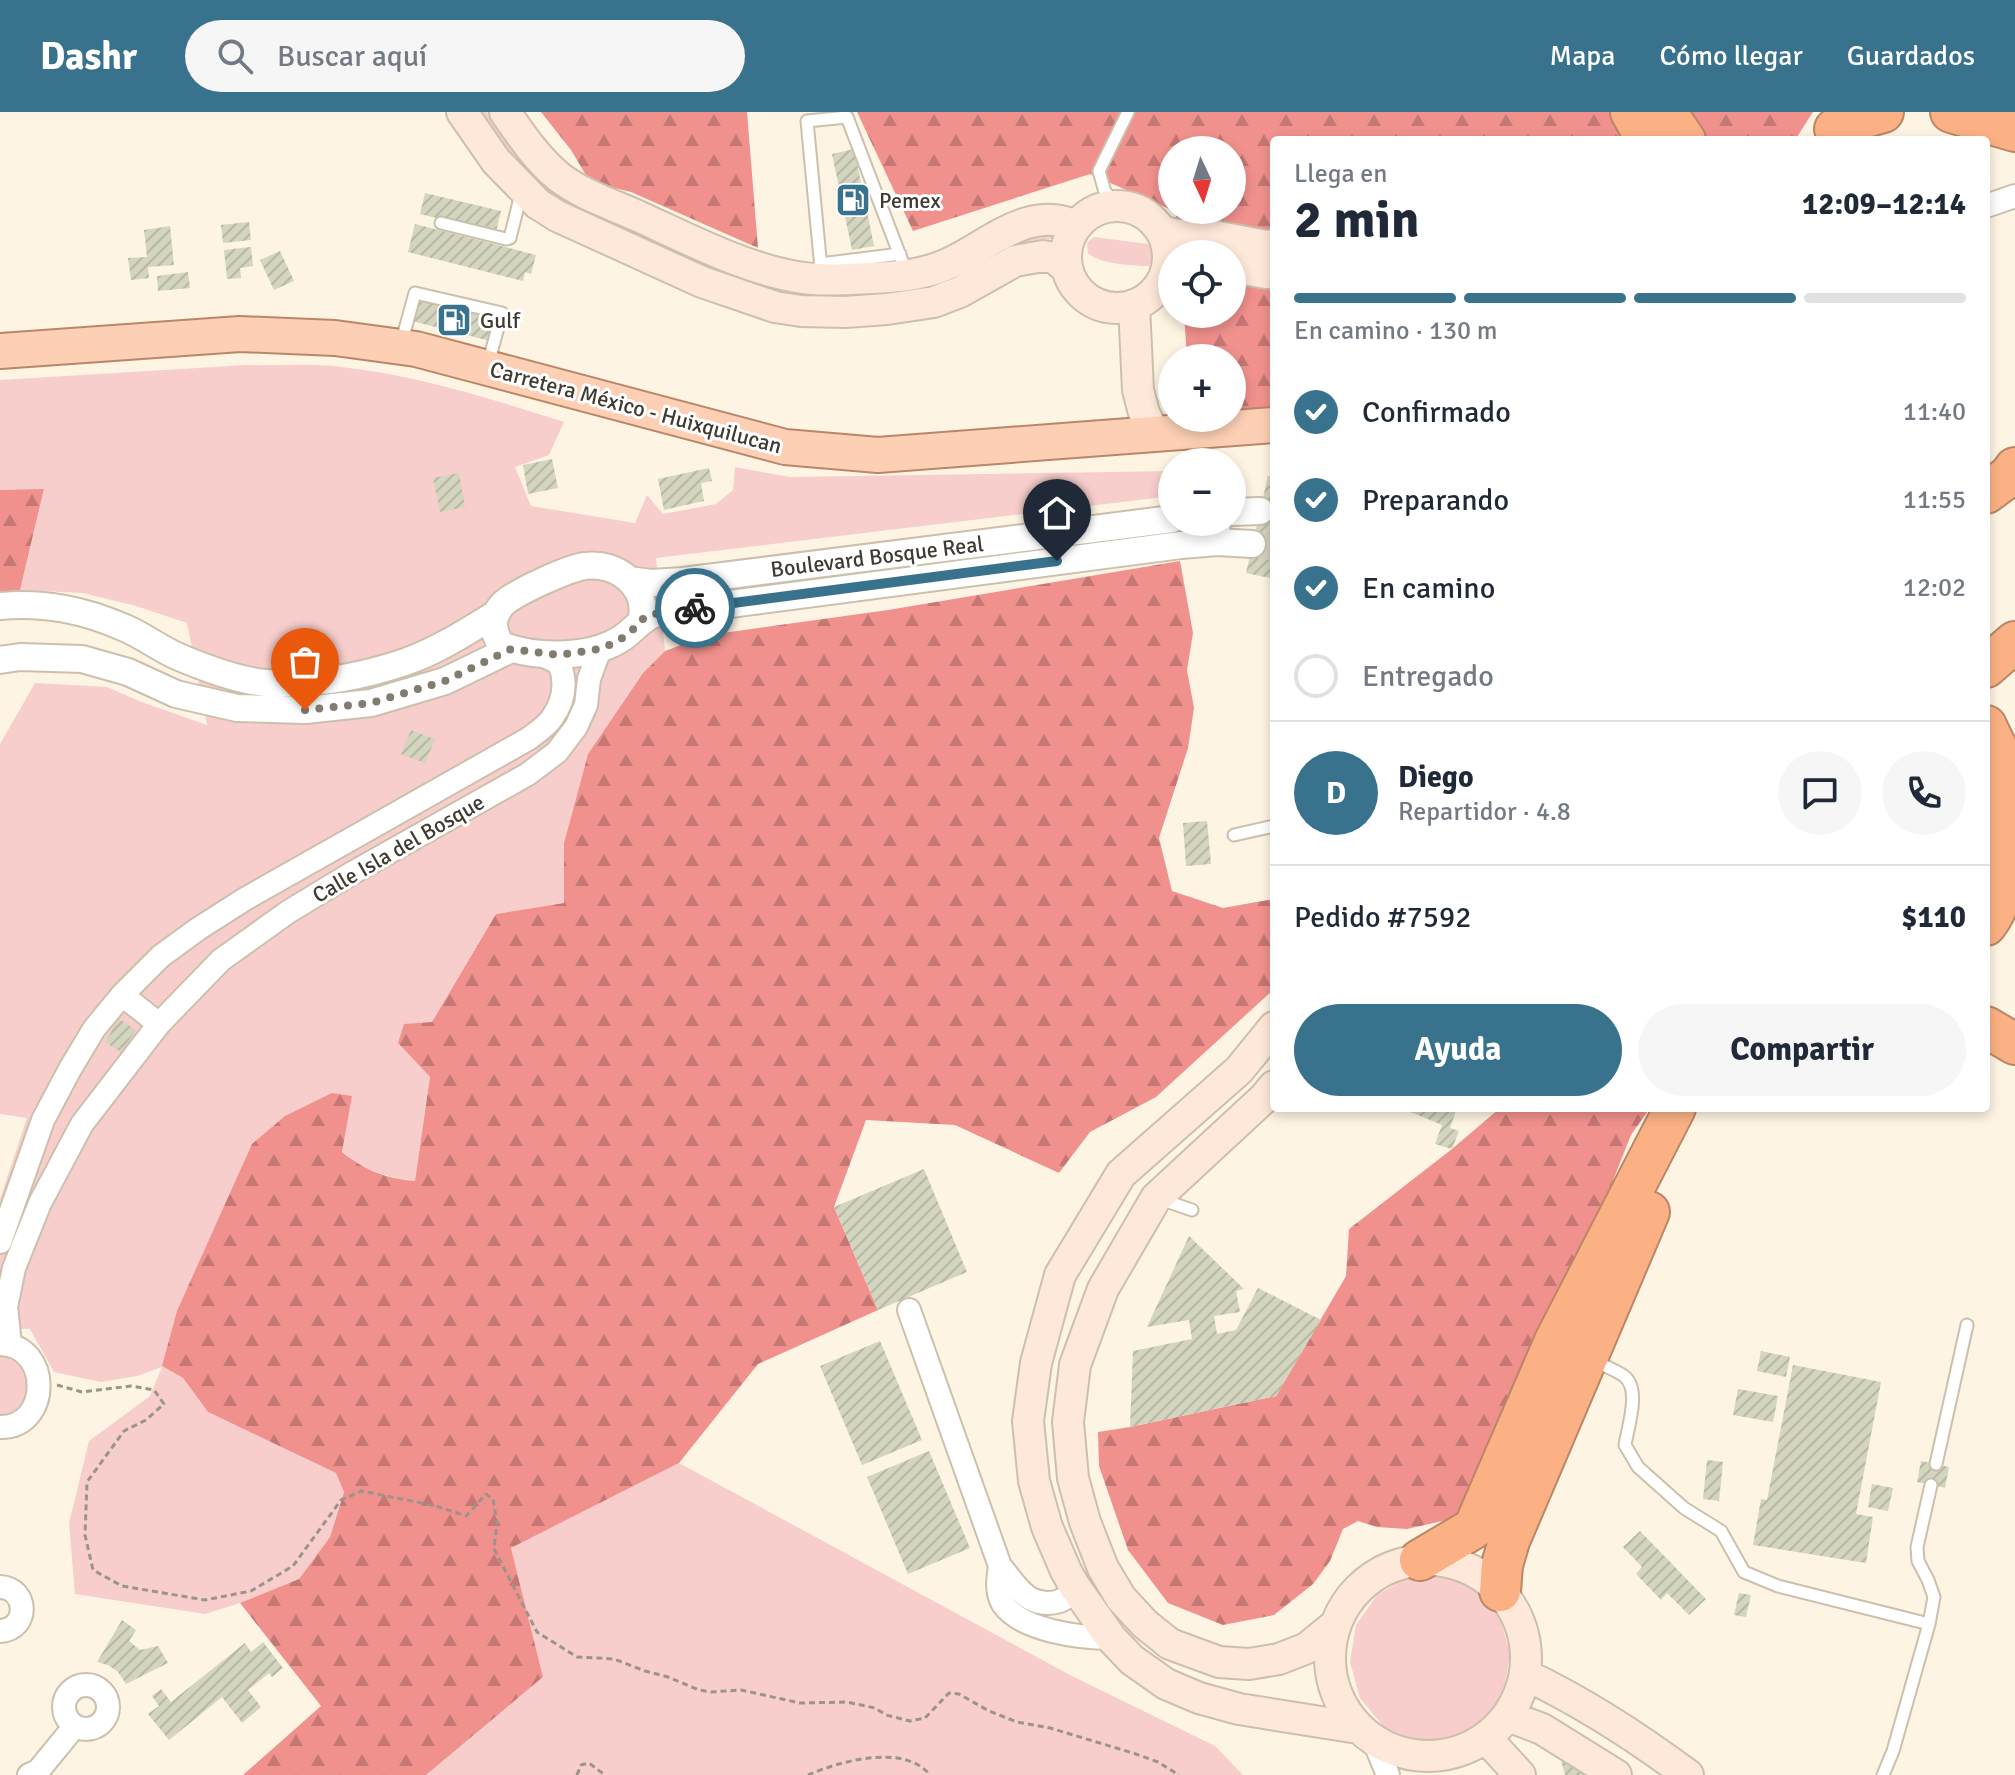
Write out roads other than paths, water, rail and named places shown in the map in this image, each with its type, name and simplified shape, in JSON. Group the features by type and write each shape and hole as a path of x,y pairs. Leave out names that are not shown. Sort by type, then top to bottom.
{"highway":[{"path":"1631,112 1645,136"},
{"path":"1666,112 1682,136"},
{"path":"1836,127 1883,112"},
{"path":"1951,112 2015,131"},
{"path":"1990,490 2015,468"},
{"path":"1990,664 2015,642"},
{"path":"1990,677 2015,658"},
{"path":"1990,742 1998,788 2004,858 2002,890 1990,920"},
{"path":"1998,788 2015,840"},
{"path":"1990,1029 2015,1044"},
{"path":"1500,1591 1502,1565 1532,1442 1571,1349 1681,1120"},
{"path":"1420,1560 1474,1528 1532,1442"}],"main road":[{"path":"462,112 496,161 538,204 557,216 682,273 755,301 801,311 845,312 934,302 960,292 1015,261 1043,256 1055,258 1065,267 1071,281 1084,297 1102,306 1118,308 1155,289"},
{"path":"505,112 539,157 575,188 729,256 785,275 821,271 861,278 904,264 930,271 951,263 1006,231 1042,219 1063,220 1076,226"},
{"path":"1065,267 1067,242 1076,226 1095,210 1120,206 1144,213 1161,231 1168,250 1167,270 1155,289 1138,390 1144,413 1155,435"},
{"path":"1161,231 1177,235 1203,234 1270,246"},
{"path":"1246,269 1270,272"},
{"name":"Carretera México - Huixquilucan","path":"0,351 240,334 335,338 416,349 785,447 878,455 1270,425"},
{"path":"1270,1032 1239,1070 1121,1174 1060,1275 1036,1363 1028,1421 1034,1481 1047,1527 1066,1571 1111,1638 1132,1660 1166,1684 1199,1698 1366,1735 1394,1751 1415,1756 1453,1754 1486,1738 1508,1716 1519,1696 1526,1675 1523,1630 1514,1609 1500,1591 1477,1573 1450,1562 1420,1560 1393,1566 1368,1579 1349,1599 1334,1626 1329,1651 1331,1679 1341,1706 1366,1735"},
{"path":"1270,1091 1156,1198 1103,1289 1075,1365 1068,1422 1073,1478 1085,1522 1103,1568 1121,1598 1145,1624 1170,1644 1219,1662 1249,1664 1279,1659 1307,1648 1334,1626"},
{"path":"1526,1675 1561,1692 1688,1775"},
{"path":"1508,1716 1542,1729 1616,1775"},
{"path":"1486,1738 1520,1775"},
{"path":"1415,1756 1440,1775"}],"street":[{"path":"1990,205 2015,196"},
{"path":"1246,512 1260,511"},
{"name":"Boulevard Bosque Real","path":"497,613 500,606 510,599 586,565 620,571 629,580 651,583 683,581 1158,521"},
{"name":"Boulevard Bosque Real","path":"641,620 654,614 675,611 1181,545 1207,536"},
{"name":"Boulevard Bosque Real","path":"1229,536 1252,544"},
{"path":"497,613 494,634 501,645 511,649 558,655 600,649 630,633 641,620 644,610 642,598 629,580"},
{"path":"0,606 21,604 72,609 126,628 176,656 222,673 264,683 326,680 364,674 407,661 497,613"},
{"path":"0,660 20,657 82,659 128,672 176,694 237,708 305,710 371,703 445,681 511,649"},
{"name":"Calle Isla del Bosque","path":"5,1344 6,1307 14,1268 40,1203 82,1124 159,1024 221,960 288,912 528,774 557,752 576,727 586,705 589,679 600,649"},
{"name":"Calle Isla del Bosque","path":"0,1242 43,1120 94,1029 122,995 161,956 198,929 245,899 528,739 552,720 563,696 564,676 559,663 538,653"},
{"path":"122,995 159,1024"},
{"path":"909,1310 1000,1566 1031,1599 1051,1603 1061,1601 1071,1596 1075,1587"},
{"path":"0,1427 5,1428 25,1419 38,1400 39,1377 29,1357 5,1344"},
{"path":"1000,1566 997,1586 1003,1603 1016,1616 1059,1634 1111,1638"},
{"path":"0,1587 17,1594 23,1607 20,1621 10,1630 0,1631"},
{"path":"29,1775 38,1771 74,1727"},
{"path":"1366,1735 1388,1775"}],"lane":[{"path":"1120,206 1105,192 1099,171 1128,112"},
{"path":"821,271 807,121 847,117 904,264"},
{"path":"441,223 510,238 522,189"},
{"path":"400,347 415,293 502,313 487,369"},
{"path":"1234,835 1270,827"},
{"path":"1156,1198 1192,1210"},
{"path":"1936,1464 1967,1325"},
{"path":"1571,1349 1625,1376 1632,1386 1633,1399 1625,1445 1638,1467 1684,1508 1721,1531 1744,1572 1778,1586 1929,1624"},
{"path":"1883,1775 1893,1751 1934,1597 1918,1561 1917,1547 1931,1485"}],"tunnel":[{"path":"1252,544 1270,547"}],"place":[{"name":"Pemex","path":"853,200"},
{"name":"Gulf","path":"454,320"}]}
